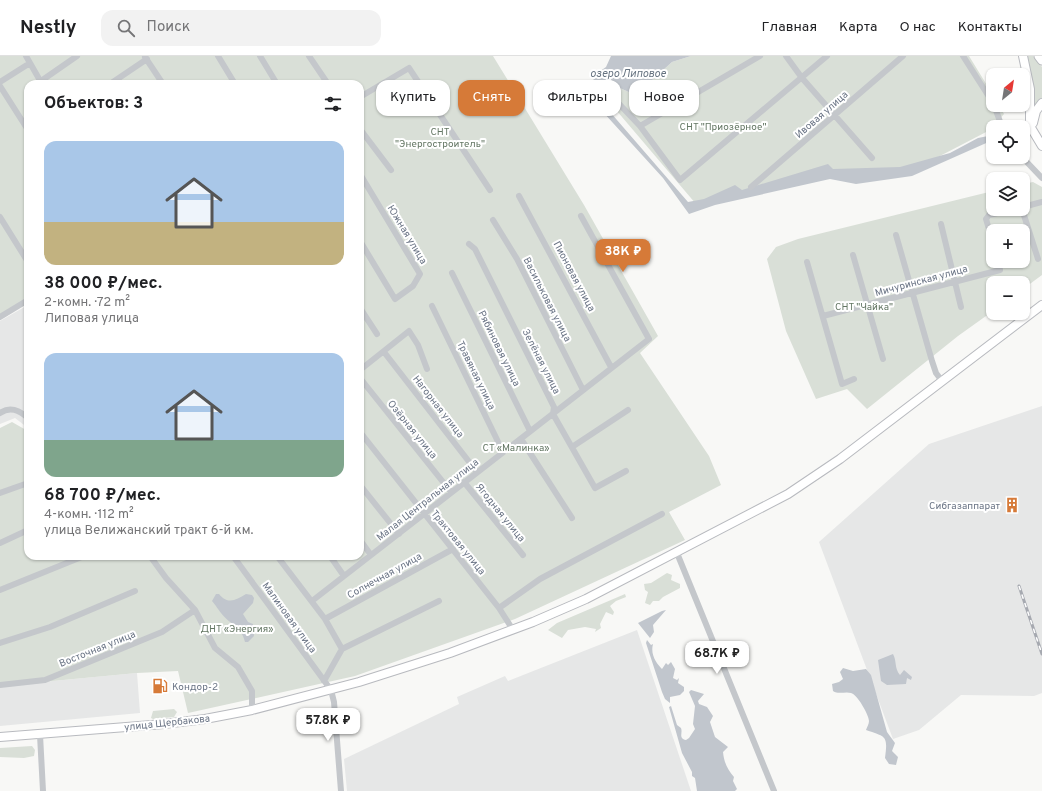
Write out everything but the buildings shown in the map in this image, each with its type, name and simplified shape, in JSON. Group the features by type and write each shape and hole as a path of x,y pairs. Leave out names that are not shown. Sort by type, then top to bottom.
{"highway":[{"path":"1039,56 1042,60"}],"main road":[{"path":"1023,56 1030,89 1030,126 1033,135 1042,146"},
{"path":"1042,103 1036,111 1033,124 1035,131 1042,142"},
{"path":"979,353 998,332 1042,299"},
{"path":"979,353 1042,304"},
{"path":"979,353 1005,338 1042,310"},
{"name":"улица Щербакова","path":"0,737 164,724 205,719 252,710 331,690 450,654 512,630 586,599 788,494 840,459 979,353"}],"street":[{"path":"26,56 40,80"},
{"path":"44,80 77,56"},
{"path":"218,56 233,80"},
{"path":"260,56 275,80"},
{"path":"309,56 325,80"},
{"path":"640,126 760,56"},
{"path":"786,56 802,78 834,116 872,158"},
{"path":"621,106 640,126 680,180 827,56"},
{"name":"Ивовая улица","path":"752,187 902,56"},
{"path":"963,56 986,92"},
{"path":"116,80 146,58 160,80"},
{"path":"0,82 30,63"},
{"path":"364,95 409,68 490,190"},
{"path":"0,86 24,124"},
{"path":"364,134 391,170"},
{"path":"1029,164 1042,178"},
{"name":"Южная улица","path":"364,181 420,274 412,286 395,299 364,248"},
{"name":"Пионовая улица","path":"520,196 611,367"},
{"path":"1030,206 1042,202"},
{"path":"0,216 24,255"},
{"name":"Малая Центральная улица","path":"312,601 553,414 611,367 649,339 581,216"},
{"path":"1025,216 1038,259"},
{"name":"Васильковая улица","path":"493,220 517,259 583,390"},
{"path":"941,224 961,307"},
{"path":"896,235 936,373 942,381"},
{"name":"Зелёная улица","path":"469,244 475,249 551,400 554,407 553,414 596,488 626,471"},
{"path":"853,255 883,359"},
{"path":"808,262 842,384 854,379"},
{"name":"Мичуринская улица","path":"823,316 912,294 954,281 1000,270 1000,268"},
{"name":"Рябиновая улица","path":"452,273 530,431"},
{"path":"0,317 24,302"},
{"name":"Травяная улица","path":"432,306 504,452"},
{"path":"364,314 377,334"},
{"path":"364,367 408,331 418,345 427,369"},
{"name":"Нагорная улица","path":"384,352 477,472"},
{"name":"Озёрная улица","path":"364,383 451,492"},
{"path":"0,413 4,410 12,409 24,414"},
{"path":"572,447 628,410"},
{"name":"Трактовая улица","path":"364,437 499,608 512,630"},
{"path":"521,439 572,518"},
{"name":"Ягодная улица","path":"464,482 523,555"},
{"path":"0,493 24,484"},
{"path":"364,490 399,534"},
{"path":"499,608 540,579 662,514"},
{"path":"0,542 24,532"},
{"path":"364,545 371,555"},
{"name":"Солнечная улица","path":"325,619 453,549"},
{"path":"677,552 774,791"},
{"path":"0,590 74,560"},
{"path":"153,560 166,578 195,610 215,648 238,667 252,691 252,710"},
{"name":"Малиновая улица","path":"236,560 331,690"},
{"path":"280,560 325,619 342,649"},
{"path":"333,560 344,576"},
{"path":"0,643 50,627 135,591"},
{"path":"324,681 342,649 440,601"},
{"name":"Восточная улица","path":"0,685 45,680 162,632 195,610"},
{"path":"331,690 334,702 341,791"},
{"path":"40,734 43,791"}],"shaded area":[{"path":"24,307 24,425 15,418 0,424 0,321"},
{"path":"1042,406 1042,693 1034,696 961,695 919,730 893,739 819,542 929,444"},
{"path":"637,630 691,791 347,791 344,759 459,704 457,697 505,676 508,681"},
{"path":"137,673 140,713 0,726 0,686"}],"green space":[{"path":"0,56 493,56 508,80 458,80 458,116 525,116 525,108 584,205 658,336 640,353 709,456 721,485 669,512 685,540 515,619 355,676 188,713 178,671 137,673 0,686 0,428 12,422 24,429 24,560 364,560 364,80 24,80 24,300 0,315"},
{"name":"СНТ \"Приозёрное\"","path":"691,56 969,56 986,84 986,112 1003,112 1004,114 999,120 986,120 986,132 913,170 819,176 696,204 621,116 621,89 629,92 629,116 699,116 699,80 652,80 672,62"},
{"path":"1027,56 1033,56 1042,67 1042,98 1034,106 1032,79"},
{"name":"СНТ \"Чайка\"","path":"1033,182 1042,187 1042,275 1030,284 1030,276 986,276 986,316 958,336 867,409 847,389 816,399 786,331 767,259 776,247 798,239 986,193 986,216 1030,216 1030,183"},
{"path":"667,573 672,575 671,580 680,584 680,588 663,597 659,601 653,601 650,605 645,603 648,592 645,590 644,584 651,583"},
{"path":"625,594 626,597 616,601 610,606 614,612 613,615 606,612 600,624 601,628 595,632 596,629 585,627 568,630 562,638 548,630 557,623"},
{"path":"174,709 177,712 174,717 151,718 153,711"},
{"path":"32,746 35,750 34,756 24,758 0,757 0,748"}],"water":[{"name":"озеро Липовое","path":"611,56 691,56 672,62 652,80 629,80 629,92 621,89 621,80 611,80 610,76 607,80 593,80 596,74 606,67"},
{"path":"607,116 614,116 688,202 704,199 735,185 742,190 828,164 833,169 900,167 950,153 978,138 986,136 986,143 912,176 856,184 830,179 715,205 689,214 663,178"},
{"path":"216,594 219,594 229,600 235,600 246,594 252,595 254,598 253,603 243,614 248,622 253,624 254,636 248,642 245,642 241,632 221,613 212,601"},
{"path":"666,610 653,625 654,632 650,638 638,623"},
{"path":"647,640 651,645 653,644 652,652 658,665 662,669 666,663 668,665 671,662 675,669 673,678 677,680 679,678 678,683 684,687 684,691 680,695 670,697 670,703 665,699 662,692 646,643"},
{"path":"893,654 897,670 900,675 904,670 912,677 911,680 907,678 906,684 887,685 881,681 878,660"},
{"path":"843,668 853,671 866,669 871,675 887,732 895,743 892,751 898,757 896,765 889,764 885,758 886,741 884,738 878,734 866,730 869,722 867,714 856,697 851,693 838,693 833,691 832,684 843,679 840,672"},
{"path":"691,690 704,694 698,701 699,704 707,707 713,716 710,722 715,737 728,747 723,752 723,756 734,777 733,781 737,789 735,791 697,791 695,778 692,776 692,772 682,753 669,707 671,706 677,725 681,728 681,737 686,740 695,729 693,724 695,706 689,692"}],"railway":[{"path":"1019,586 1042,654"}],"place":[{"name":"Сибгазаппарат","path":"1012,505"},
{"name":"Кондор-2","path":"160,686"}],"park label":[{"name":"СНТ \"Энергостроитель\"","path":"440,136"},
{"name":"CТ «Малинка»","path":"516,447"},
{"name":"ДНТ «Энергия»","path":"237,628"}]}
